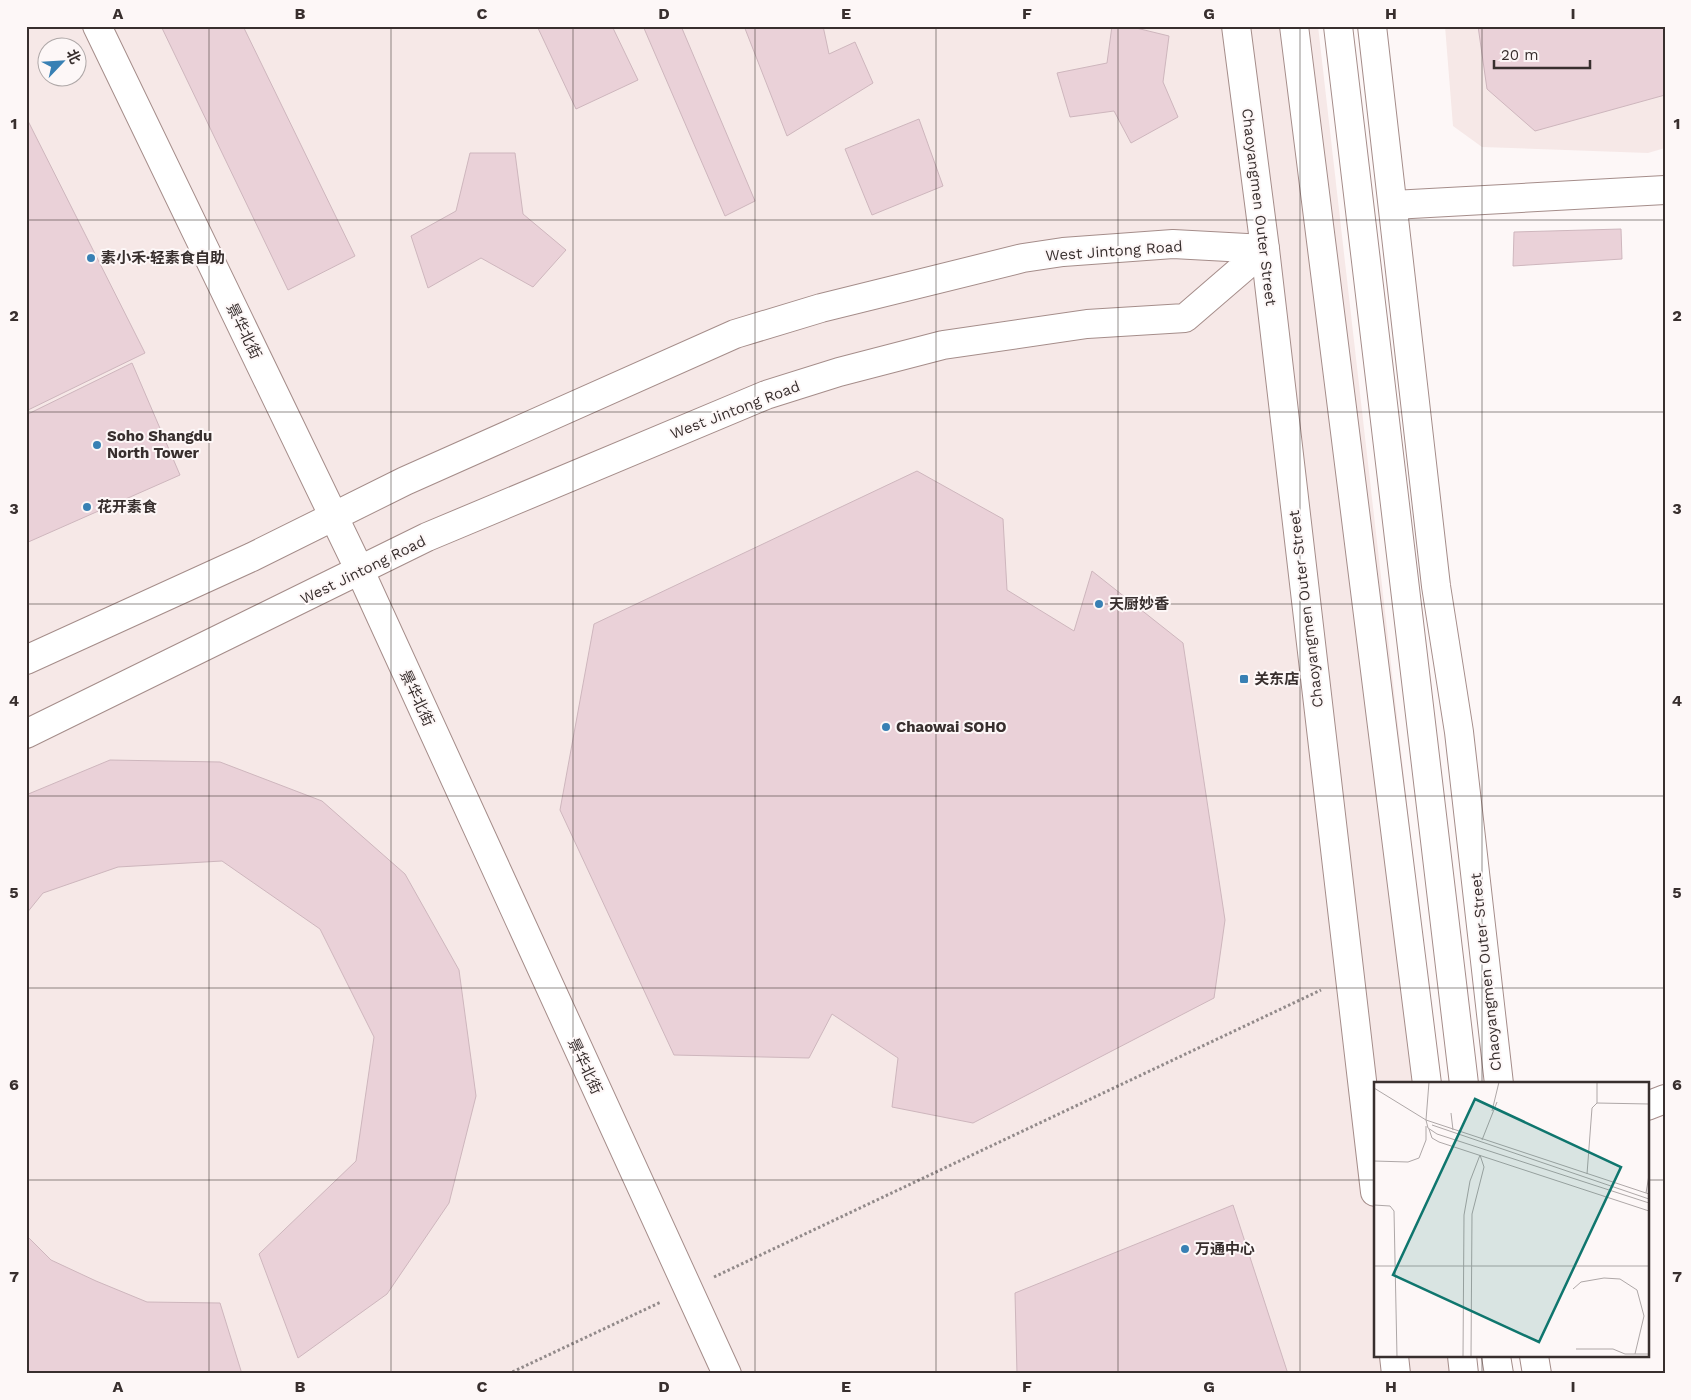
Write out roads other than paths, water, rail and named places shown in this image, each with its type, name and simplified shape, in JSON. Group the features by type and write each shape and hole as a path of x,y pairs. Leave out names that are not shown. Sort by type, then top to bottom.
{"main road":[{"name":"景华北街","path":"97,26 360,571 727,1374"},
{"name":"Chaoyangmen Outer Street","path":"1236,26 1265,249 1374,1184"},
{"path":"1294,26 1427,1082"},
{"path":"1338,26 1464,1082"},
{"name":"Chaoyangmen Outer Street","path":"1372,26 1436,586 1459,732 1499,1082"},
{"path":"1592,194 1665,170"},
{"path":"1393,204 1665,190"},
{"name":"West Jintong Road","path":"26,660 252,557 405,481 726,338 777,320 976,269 1023,258 1063,252 1172,244 1265,249"},
{"name":"West Jintong Road","path":"26,734 427,538 766,395 839,372 943,345 1087,324 1185,318 1265,249"},
{"path":"1648,1106 1665,1099"},
{"path":"1394,1358 1396,1374"},
{"path":"1462,1358 1464,1374"},
{"path":"1496,1358 1498,1374"},
{"path":"1534,1358 1537,1374"}],"place":[{"name":"素小禾·轻素食自助","path":"91,258"},
{"name":"Soho Shangdu North Tower","path":"97,445"},
{"name":"花开素食","path":"87,507"},
{"name":"天厨妙香","path":"1099,604"},
{"name":"关东店","path":"1244,679"},
{"name":"Chaowai SOHO","path":"886,727"},
{"name":"万通中心","path":"1185,1249"}]}
